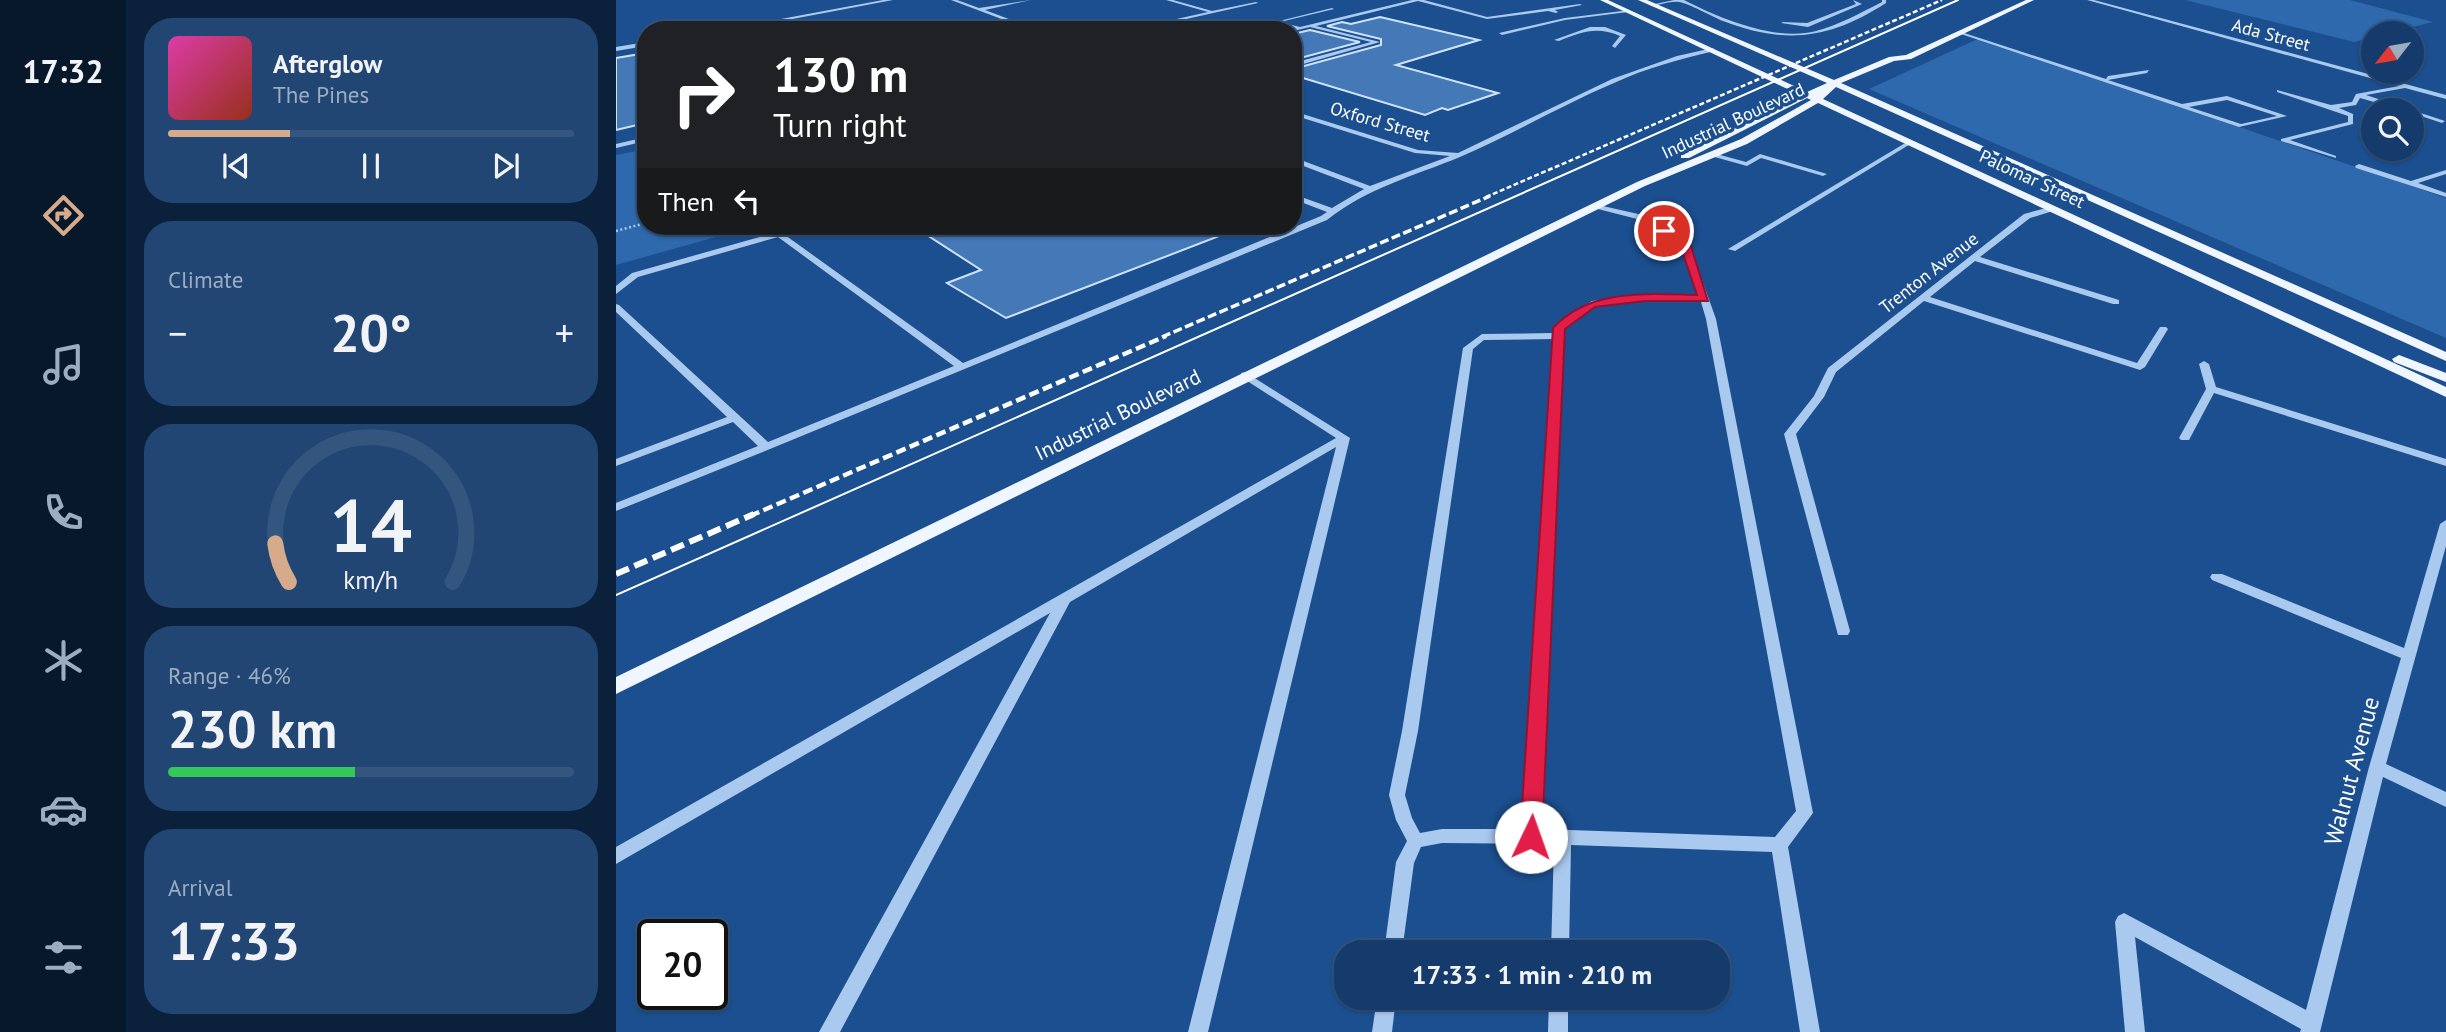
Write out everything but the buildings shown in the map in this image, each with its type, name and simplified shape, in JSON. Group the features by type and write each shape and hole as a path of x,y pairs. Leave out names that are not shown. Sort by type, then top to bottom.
{"main road":[{"name":"Palomar Street","path":"1603,0 2446,393"},
{"name":"Palomar Street","path":"1641,0 2446,357"},
{"path":"1973,16 2009,0"},
{"name":"Industrial Boulevard","path":"1641,184 1681,158 1809,94 1892,59 1908,57 2031,0"},
{"path":"1951,26 1962,21"},
{"name":"Industrial Boulevard","path":"1892,59 1891,52 1904,47"},
{"name":"Industrial Boulevard","path":"616,686 1641,184 1713,155 1821,100 1835,84"},
{"path":"2274,313 2446,378"}],"street":[{"path":"774,21 891,0"},
{"path":"953,0 1012,21"},
{"path":"980,9 1029,0"},
{"path":"1168,0 1213,12"},
{"path":"1302,28 1420,0 1487,18 1580,5"},
{"path":"1652,5 1681,0 1758,30 1789,35 1812,34 1876,7 1884,3 1884,0"},
{"name":"Ada Street","path":"2089,0 2446,97"},
{"path":"1783,23 1808,25 1860,4 1855,1"},
{"path":"1171,21 1256,3"},
{"path":"1278,21 1332,9"},
{"path":"1549,9 1569,18"},
{"path":"1502,33 1569,18 1628,11"},
{"path":"1302,63 1377,43 1310,26"},
{"path":"1557,40 1582,29 1604,26 1623,35 1615,46"},
{"path":"1960,32 2241,126 2284,116 2227,98 2182,106"},
{"path":"616,49 637,46"},
{"path":"1302,227 1324,218 1346,199 1459,154 1588,91 1671,57 1713,50"},
{"path":"2104,78 2147,71"},
{"path":"2358,95 2407,87"},
{"path":"2279,91 2351,115 2351,123 2283,140 2334,157"},
{"path":"2331,107 2354,104 2358,95"},
{"path":"2358,95 2368,98"},
{"path":"2424,115 2442,121"},
{"name":"Oxford Street","path":"1302,116 1418,152 1459,154"},
{"path":"616,146 637,141"},
{"path":"1732,249 1909,142"},
{"path":"1713,155 1747,164 1760,156 1823,174"},
{"path":"1302,162 1371,189"},
{"path":"2359,166 2446,195"},
{"path":"2411,183 2446,172"},
{"path":"1302,199 1332,211"},
{"path":"1597,206 1644,218 1685,243 1714,332 1805,813 1779,845 1810,1032"},
{"name":"Trenton Avenue","path":"1843,631 1790,434 1819,397 1832,370 2027,216 2050,209"},
{"path":"616,291 635,275 775,235"},
{"path":"780,235 962,367"},
{"path":"616,507 1283,235"},
{"path":"1973,258 2116,302"},
{"path":"1531,837 1559,328 1592,304 1645,297 1704,299"},
{"path":"1923,298 2140,367 2163,329"},
{"path":"616,307 766,447"},
{"path":"1416,841 1404,820 1397,795 1410,731 1468,348 1482,337 1558,336"},
{"path":"2185,438 2211,389 2204,364"},
{"path":"1245,376 1343,438"},
{"path":"2211,389 2446,463"},
{"path":"616,463 734,418"},
{"path":"616,856 1343,438"},
{"path":"1198,1032 1343,438"},
{"name":"Walnut Avenue","path":"2311,1028 2377,767 2446,524"},
{"path":"2217,577 2409,656"},
{"path":"829,1032 1066,596"},
{"path":"2377,767 2446,800"},
{"path":"1416,841 1442,836 1563,837 1779,845"},
{"path":"1560,940 1563,837"},
{"path":"1395,940 1405,862 1416,841"},
{"path":"2135,1032 2124,922 2311,1028"},
{"path":"1382,1032 1385,1010"},
{"path":"1558,1032 1559,1010"}],"path":[{"path":"616,231 637,225"}],"shaded area":[{"path":"2185,0 2350,0 2433,22 2424,24 2424,21 2361,21 2361,40 2354,42"},
{"path":"1980,38 2446,198 2446,338 1869,89"},
{"path":"637,151 637,235 723,235 616,265 616,155"}],"tram line":[{"path":"616,595 1958,0"}],"railway":[{"path":"1486,197 1942,0"},
{"path":"1162,337 1490,196"},
{"path":"750,516 1166,336"},
{"path":"616,574 754,514"}],"route":[{"path":"1531,837 1559,328 1592,304 1645,297 1704,299 1685,243 1664,231"}]}
